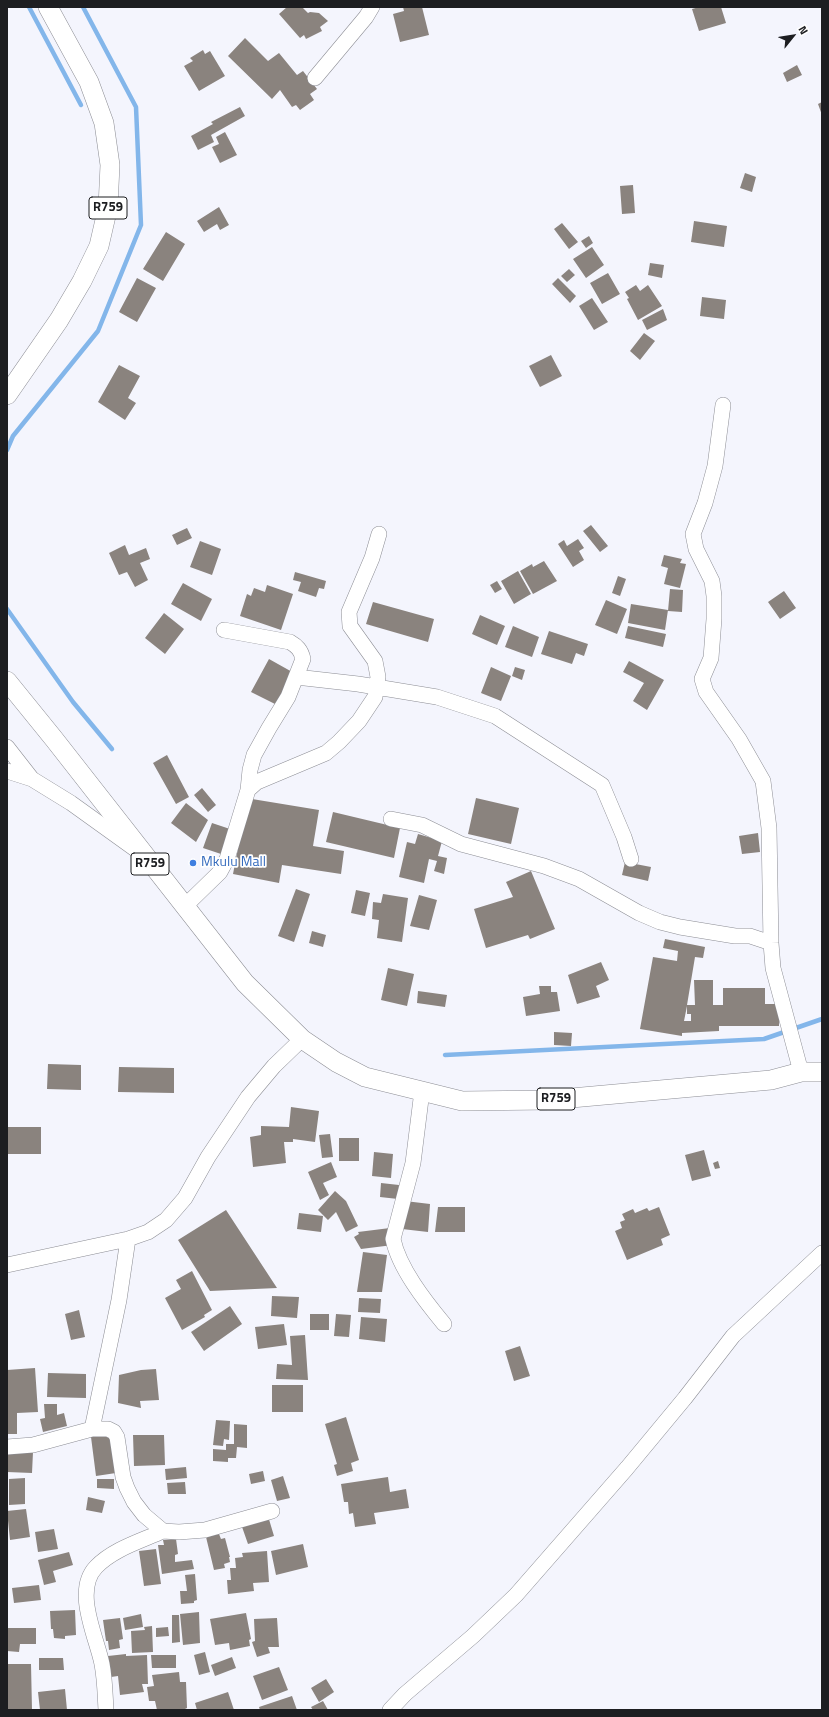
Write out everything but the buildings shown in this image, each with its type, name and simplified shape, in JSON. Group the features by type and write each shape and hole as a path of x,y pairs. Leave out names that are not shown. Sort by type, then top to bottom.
{"main road":[{"name":"R759","path":"7,395 59,320 82,281 98,246 108,207 110,165 104,123 89,82 48,7"},
{"name":"R759","path":"7,681 245,983 302,1040 336,1062 365,1077 462,1102 549,1100 771,1080 801,1072 822,1072"}],"street":[{"path":"315,78 366,17 372,7"},
{"path":"723,405 715,466 705,503 693,534 696,549 712,582 714,596 711,658 702,679 706,692 739,740 763,781 769,828 771,943 773,968 801,1072"},
{"path":"248,790 257,782 326,753 339,742 369,708 375,697 378,677 375,661 350,626 349,612 372,558 379,534"},
{"path":"184,907 220,872 227,859 248,790 250,770 254,755 288,697 303,659 302,653 290,642 224,630"},
{"path":"296,678 377,687 437,696 495,716 595,779 602,785 631,859"},
{"path":"7,747 32,779"},
{"path":"7,771 32,779 71,803 142,854"},
{"path":"392,819 422,825 461,844 544,866 579,879 639,913 660,922 735,936 750,936 771,943"},
{"path":"7,1265 128,1239 148,1232 166,1220 185,1198 208,1157 248,1098 274,1066 302,1040"},
{"path":"422,1091 413,1163 393,1238 395,1248 421,1296 444,1324"},
{"path":"92,1430 119,1300 128,1239"},
{"path":"390,1710 405,1694 473,1636 516,1595 627,1468 685,1398 733,1336 763,1306 822,1253"},
{"path":"7,1447 33,1445 92,1430 108,1429 114,1432 117,1437 123,1476 134,1502 144,1515 163,1531"},
{"path":"106,1710 105,1684 101,1662 86,1604 88,1582 95,1568 108,1557 163,1531 179,1532 205,1530 272,1511"}],"waterway":[{"path":"29,7 81,105"},
{"path":"7,450 13,436 98,331 141,225 136,107 83,7"},
{"path":"7,609 73,702 112,749"},
{"path":"445,1055 764,1039 822,1019"}],"place":[{"name":"Mkulu Mall","path":"193,863"}]}
